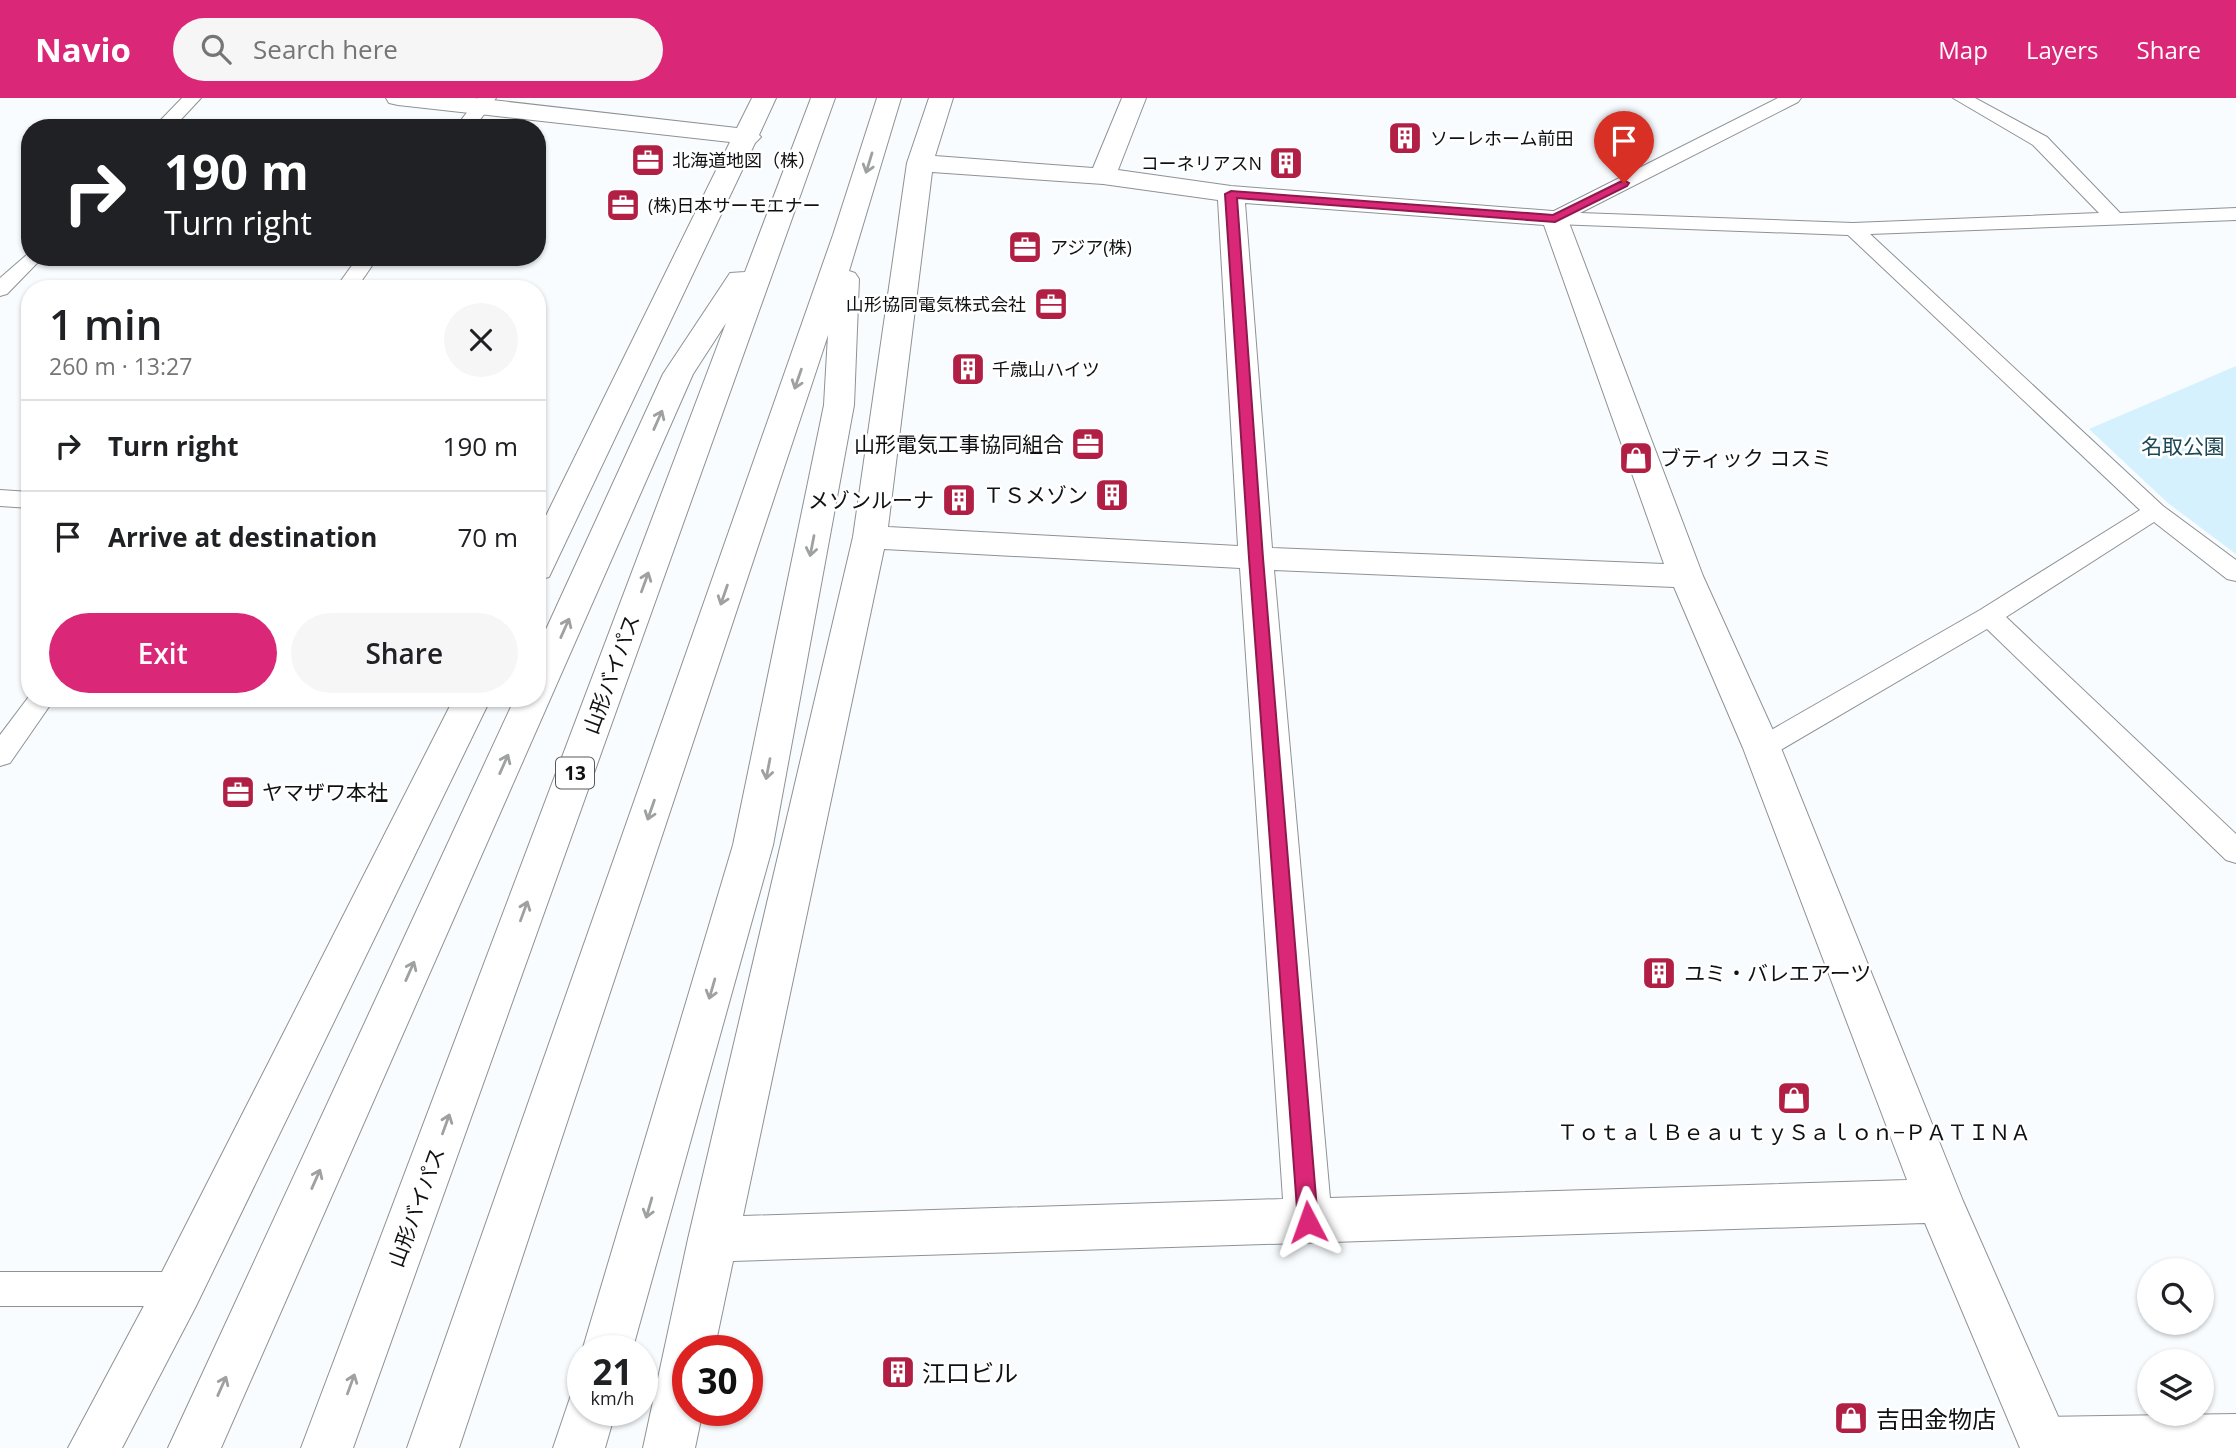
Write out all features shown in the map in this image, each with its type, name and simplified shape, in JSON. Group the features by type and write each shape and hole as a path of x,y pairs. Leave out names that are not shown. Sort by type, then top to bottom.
{"main road":[{"path":"398,98 484,102 748,137"},
{"path":"546,535 748,137 764,98"},
{"name":"山形バイパス","path":"327,1448 823,98"},
{"path":"433,1448 847,235 889,98"},
{"path":"692,1335 870,537 920,163 941,98"},
{"path":"1103,176 1134,98"},
{"path":"920,163 1103,176 1231,194 1555,218 1686,576 1762,748 1939,1201 2043,1442"},
{"path":"1231,194 1256,558 1308,1222"},
{"path":"546,670 678,374 777,221"},
{"path":"612,1335 753,845 839,405 847,235"},
{"path":"870,537 1256,558 1686,576"},
{"path":"94,1448 179,1289 469,707"},
{"path":"194,1448 530,707"},
{"path":"712,1239 1939,1201"},
{"path":"579,1448 585,1426"},
{"path":"669,1448 674,1426"}],"lane":[{"path":"171,119 192,98"},
{"path":"1962,98 2039,141 2114,218"},
{"path":"1555,218 1784,99"},
{"path":"471,119 484,102"},
{"path":"1555,218 1853,229 2236,214"},
{"path":"1853,229 2155,511 2236,573"},
{"path":"0,290 24,266"},
{"path":"0,498 21,499"},
{"path":"1762,748 1989,616 2155,511"},
{"path":"1989,616 2236,852"},
{"path":"0,756 36,707"},
{"path":"0,1289 179,1289"},
{"path":"2043,1442 2236,1433"}],"green space":[{"name":"名取公園","path":"2236,366 2236,554 2168,503 2089,429"}],"place":[{"name":"ソーレホーム前田","path":"1405,138"},
{"name":"北海道地図（株）","path":"648,160"},
{"name":"コーネリアスN","path":"1286,163"},
{"name":"(株)日本サーモエナー","path":"623,205"},
{"name":"アジア(株)","path":"1025,247"},
{"name":"山形協同電気株式会社","path":"1051,304"},
{"name":"千歳山ハイツ","path":"968,369"},
{"name":"山形電気工事協同組合","path":"1088,444"},
{"name":"ブティック コスミ","path":"1636,458"},
{"name":"ＴＳメゾン","path":"1112,495"},
{"name":"メゾンルーナ","path":"959,500"},
{"name":"ヤマザワ本社","path":"238,792"},
{"name":"ユミ・バレエアーツ","path":"1659,973"},
{"name":"ＴｏｔａｌＢｅａｕｔｙＳａｌｏｎ−ＰＡＴＩＮＡ","path":"1794,1098"},
{"name":"江口ビル","path":"898,1372"},
{"name":"吉田金物店","path":"1851,1418"}],"route":[{"path":"1308,1222 1256,558 1231,194 1555,218 1624,183"}]}
